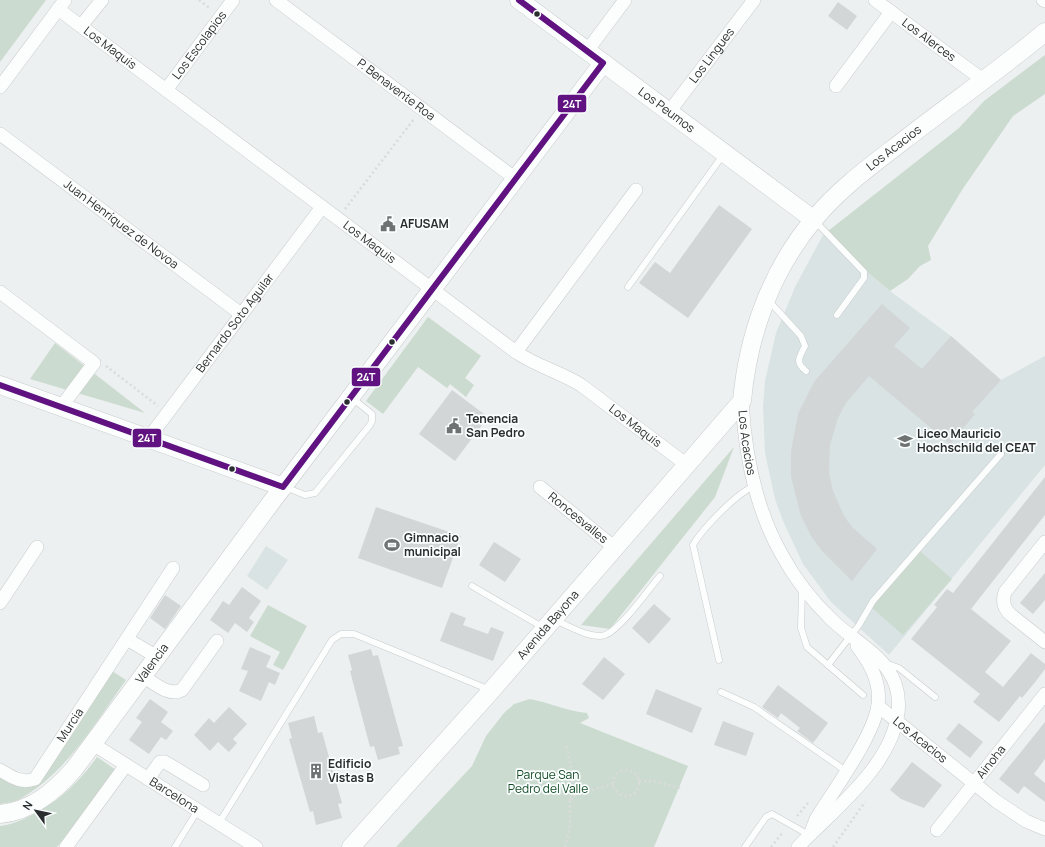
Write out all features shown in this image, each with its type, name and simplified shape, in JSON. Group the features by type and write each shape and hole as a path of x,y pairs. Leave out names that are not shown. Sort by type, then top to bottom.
{"street":[{"path":"81,26 102,0"},
{"name":"Los Escolapios","path":"166,90 233,0"},
{"name":"P. Benavente Roa","path":"276,0 516,178"},
{"name":"Los Peumos","path":"519,0 814,220"},
{"path":"587,51 625,0"},
{"name":"Los Lingues","path":"669,112 754,0"},
{"name":"Los Alerces","path":"875,0 982,80"},
{"path":"0,87 62,4"},
{"name":"Los Maquis","path":"62,4 81,26 516,352 539,366 565,376 581,385 687,465"},
{"path":"836,86 890,12"},
{"name":"Los Acacios","path":"1045,32 861,173 814,220 782,266 766,298 750,349 742,402 747,456 758,500 771,534 782,555 802,586 820,608 850,637 863,644 883,663 889,671 896,688 899,706 896,720 1012,812 1045,829"},
{"name":"Valencia","path":"0,814 37,803 62,783 93,744 351,397 603,63"},
{"name":"Juan Henríquez de Novoa","path":"0,134 242,314"},
{"path":"516,352 636,190"},
{"name":"Bernardo Soto Aguilar","path":"148,438 322,207"},
{"path":"0,292 94,363 61,407"},
{"path":"0,385 284,487"},
{"name":"Avenida Bayona","path":"351,847 491,691 742,402"},
{"name":"Roncesvalles","path":"540,487 615,548"},
{"path":"1045,542 1005,592 1003,602 1007,612 1011,616 1045,642"},
{"path":"0,603 37,547"},
{"name":"Murcia","path":"0,770 15,779 24,782 35,779 173,568"},
{"path":"810,835 816,819 870,728 878,706 878,690 874,674 862,653 850,637"},
{"path":"127,639 157,657"},
{"path":"143,676 171,693 176,693 182,690 217,641"},
{"name":"Ainoha","path":"937,830 1045,694"},
{"path":"798,847 842,804 884,751 896,720 878,706"},
{"name":"Barcelona","path":"93,744 256,847"},
{"path":"148,779 160,762 165,762 203,785"},
{"path":"66,847 126,765"},
{"path":"848,767 867,774"}],"lane":[{"path":"628,287 725,153"},
{"path":"814,220 864,272 864,278 837,315"},
{"path":"766,298 801,336 804,346 798,360 799,365 806,371"},
{"path":"284,487 305,495 315,493 370,425 372,421 372,414 351,397"},
{"path":"828,665 850,637 873,600 1001,454"},
{"path":"719,660 693,545 735,498 754,486"},
{"path":"472,586 549,624 589,635 604,636 618,626 660,576"},
{"path":"802,586 801,628 804,641 811,651 863,695"},
{"path":"218,823 332,640 341,634 354,634 491,691"},
{"path":"883,663 899,668 935,697"},
{"path":"721,692 754,707 848,767"},
{"path":"175,847 198,810"},
{"path":"745,847 766,817 772,814 810,835"}],"path":[{"path":"338,218 422,108"},
{"path":"94,363 103,364 168,413"},
{"path":"565,847 570,828 570,800 573,780 567,746"},
{"path":"624,770 632,771 639,781 638,789 627,796 619,794 614,784 616,775 624,770"},
{"path":"639,781 654,781 680,788"},
{"path":"570,800 576,794 614,784"}],"shaded area":[{"name":"Liceo Mauricio Hochschild del CEAT","path":"823,235 890,291 951,336 1001,380 1045,356 1045,465 889,655 831,602 803,564 783,521 775,499 765,453 763,406 765,381 776,333 795,287"},
{"path":"266,546 288,560 267,590 247,576"}],"green space":[{"path":"0,0 46,0 0,62"},
{"path":"1045,55 1045,94 1013,116 962,190 928,246 931,260 920,266 908,279 890,291 823,235 959,128 984,101"},
{"path":"428,317 481,356 465,378 474,385 466,397 450,384 447,388 418,367 383,414 366,401"},
{"path":"55,343 145,413 30,379"},
{"path":"734,447 715,497 610,629 581,625"},
{"path":"920,551 952,579 903,635 871,607"},
{"path":"268,605 307,626 283,670 273,665 280,652 250,636"},
{"path":"112,671 126,680 91,730 65,762 35,789 18,800 0,804 0,775 24,787 43,777"},
{"name":"Parque San Pedro del Valle","path":"530,699 572,711 587,713 589,718 580,723 688,766 654,847 396,847 472,766 486,736 504,713 514,704"},
{"path":"97,757 116,770 57,847 0,847 0,826 24,819 55,801 82,777"}],"building":[{"path":"838,2 857,16 847,30 828,16"},
{"path":"719,205 752,229 688,318 639,283 655,262 670,273"},
{"path":"882,304 910,328 894,346 922,369 951,336 1001,380 972,412 975,414 950,444 869,376 846,403 838,418 830,445 829,473 833,491 844,516 852,527 877,549 852,581 822,551 811,536 801,516 791,477 791,451 798,414 814,382"},
{"name":"Tenencia San Pedro","path":"452,390 488,417 455,461 419,434"},
{"path":"1045,477 1045,515 971,609 1011,641 985,672 1003,687 1031,653 1045,664 1045,669 1036,681 1022,698 1020,696 999,722 973,702 980,694 911,639 937,607 934,605 947,589 953,593"},
{"name":"Gimnacio municipal","path":"376,507 461,536 442,588 358,558"},
{"path":"494,542 521,559 505,582 479,565"},
{"path":"1045,573 1045,600 1033,614 1020,603"},
{"path":"242,587 261,601 249,618 254,622 247,632 235,623 228,633 210,620 223,601 229,605"},
{"path":"165,595 181,606 165,629 150,618"},
{"path":"654,604 671,619 649,644 632,628"},
{"path":"451,612 466,618 463,625 488,634 491,627 504,632 493,661 440,641"},
{"path":"250,647 271,656 266,667 280,673 275,685 269,682 261,701 239,691 248,671 241,669"},
{"path":"371,649 373,656 378,655 403,746 398,747 400,754 378,760 374,746 370,747 350,671 352,670 348,655"},
{"path":"604,657 625,674 603,700 582,684"},
{"path":"778,685 828,723 813,743 797,731 800,728 781,713 778,718 762,707"},
{"path":"656,689 702,708 692,733 646,714"},
{"path":"150,699 168,712 161,722 173,731 166,740 161,737 149,754 129,740 142,722 136,718"},
{"path":"229,707 247,724 233,739 237,743 229,752 218,742 210,751 194,735 209,718 214,723"},
{"name":"Edificio Vistas B","path":"314,716 318,733 322,732 342,803 338,804 342,818 316,825 313,811 310,812 289,739 292,738 288,723"},
{"path":"723,721 754,733 746,756 714,745"},
{"path":"1045,722 1045,759 1034,774 1045,783 1045,802 1024,786 1018,794 999,779"},
{"path":"959,723 983,742 970,758 946,739"},
{"path":"912,762 942,785 924,808 901,799 890,790"}],"transit line":[{"name":"24T","path":"0,385 283,487 603,63 519,0"}],"place":[{"name":"AFUSAM","path":"388,224"},
{"name":"Tenencia San Pedro","path":"454,426"},
{"name":"Liceo Mauricio Hochschild del CEAT","path":"905,441"},
{"name":"Gimnacio municipal","path":"392,545"},
{"name":"Edificio Vistas B","path":"316,771"}]}
